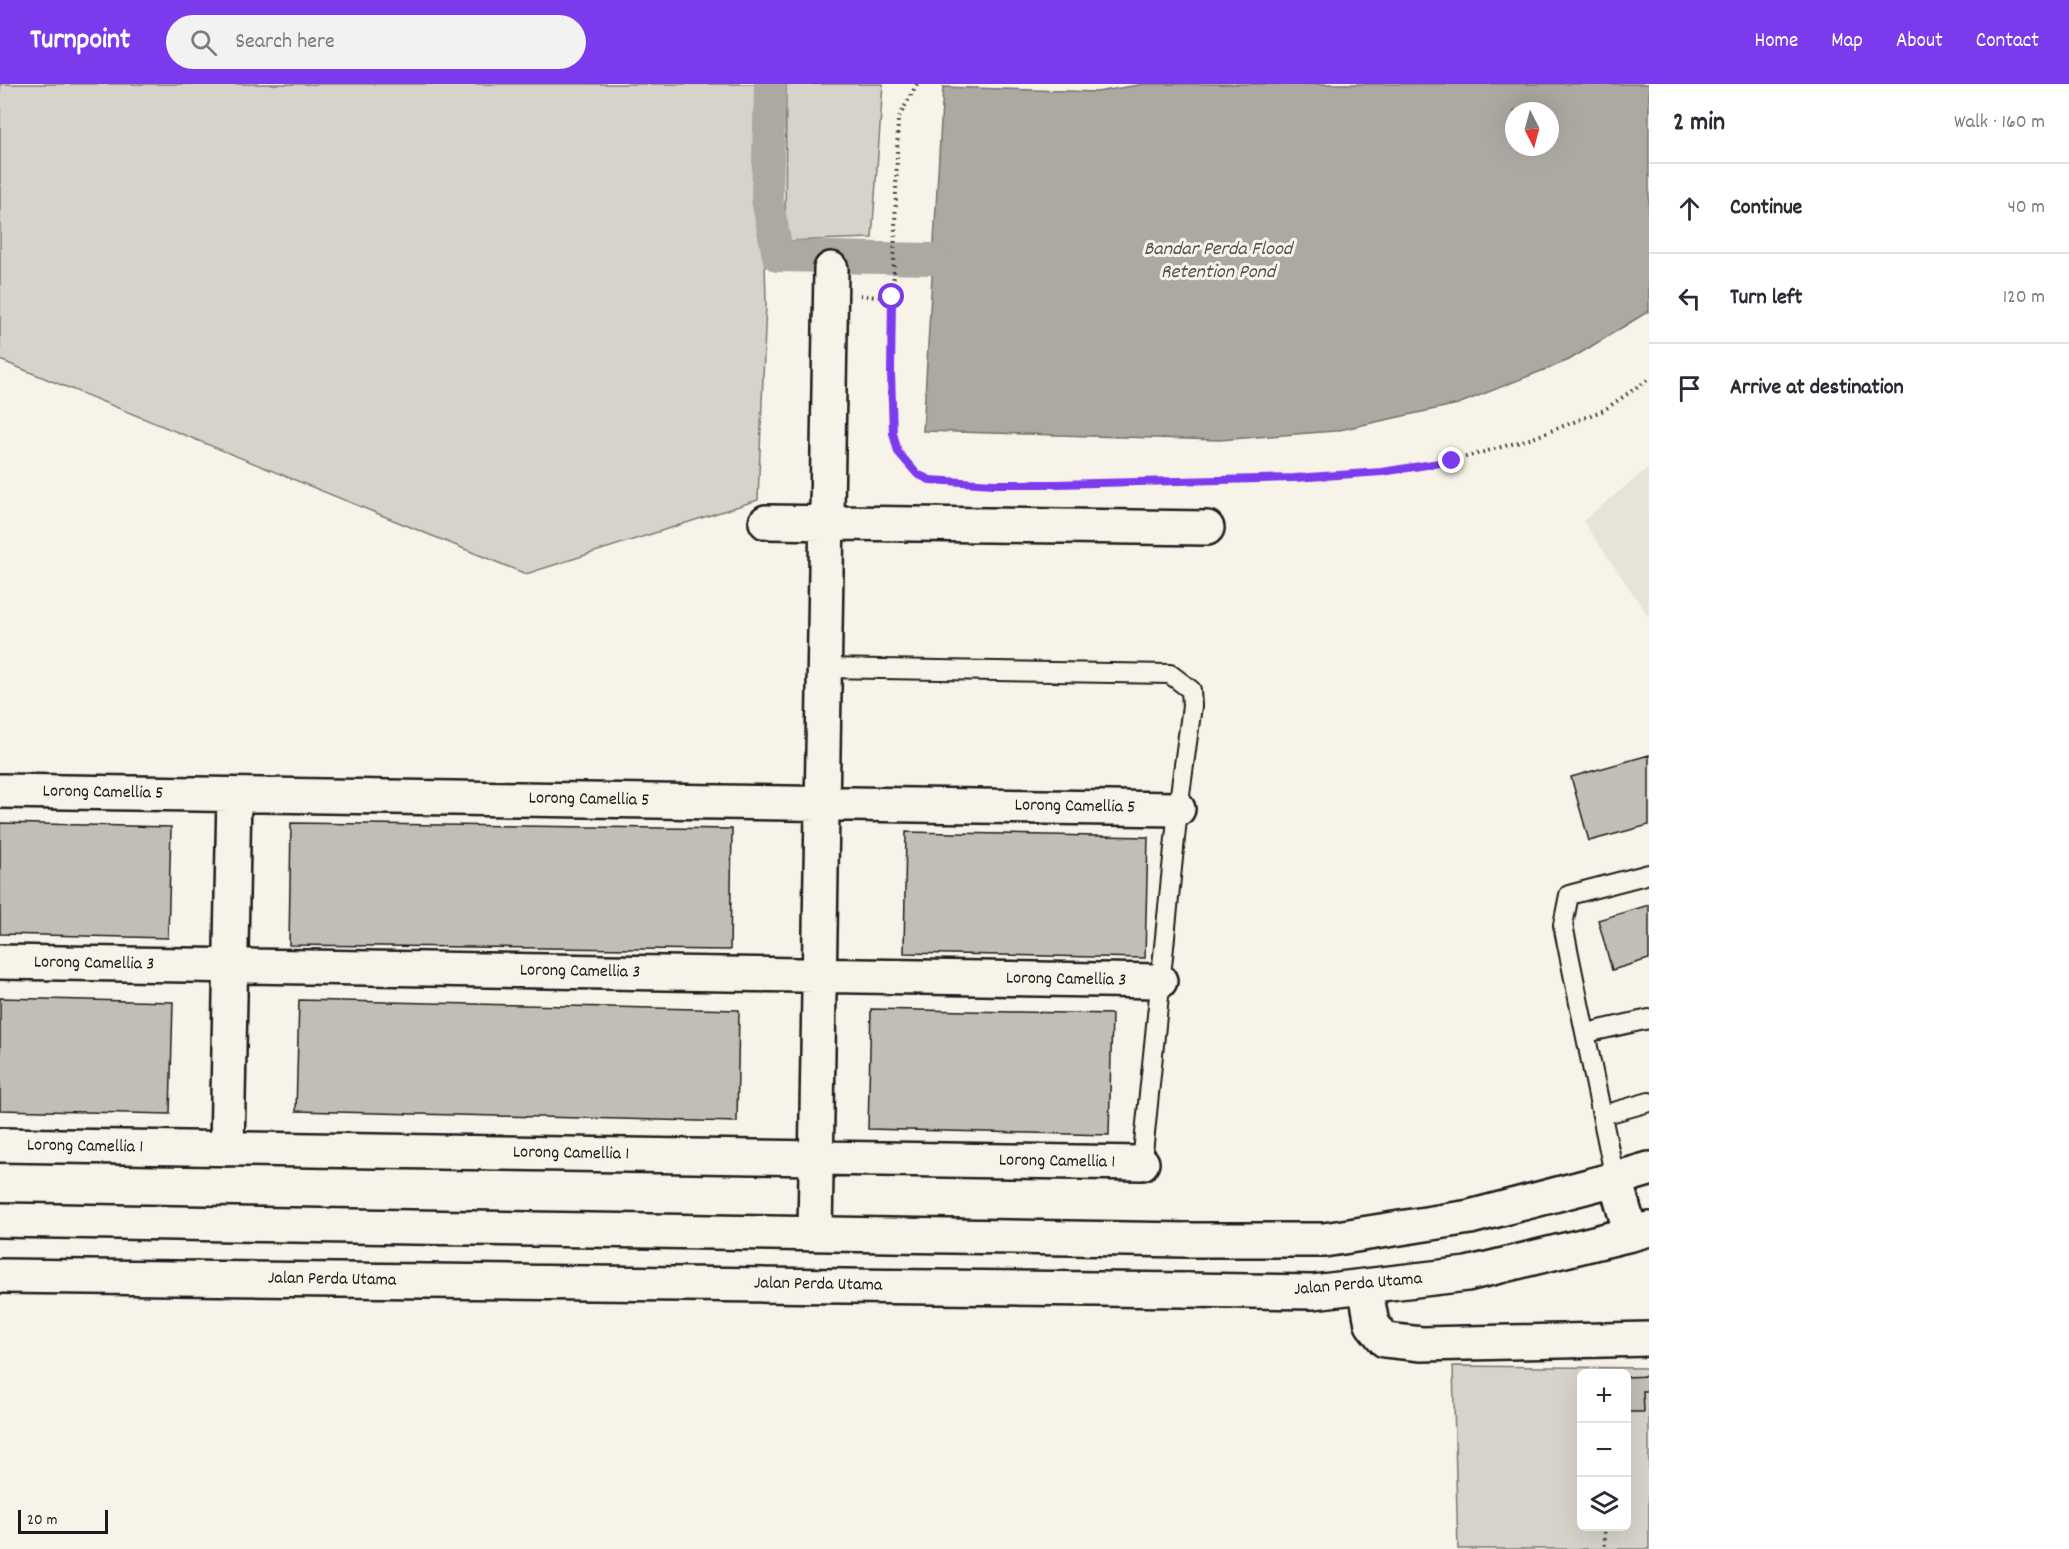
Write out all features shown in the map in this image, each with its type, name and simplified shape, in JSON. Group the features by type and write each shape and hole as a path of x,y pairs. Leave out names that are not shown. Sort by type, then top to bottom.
{"street":[{"path":"815,1233 831,269"},
{"path":"766,522 1207,528"},
{"name":"Lorong Camellia 5","path":"0,791 1178,809"},
{"path":"227,1149 234,795"},
{"name":"Lorong Camellia 3","path":"0,962 1160,981"},
{"name":"Lorong Camellia 1","path":"0,1145 1142,1163"},
{"path":"0,1220 1187,1240 1324,1240 1470,1217 1649,1169"},
{"path":"1615,1179 1640,1232"},
{"name":"Jalan Perda Utama","path":"0,1276 1313,1292 1467,1274 1640,1232"},
{"path":"1365,1286 1372,1324 1385,1340 1422,1344 1649,1339"}],"lane":[{"path":"825,668 1170,674 1191,690 1192,706 1178,809 1142,1163"},
{"path":"1615,1179 1563,925 1569,895 1649,874"},
{"path":"1586,1034 1649,1019"},
{"path":"1603,1115 1649,1102"}],"path":[{"path":"917,84 898,119 891,373 893,433 898,452 917,474 930,480 994,484 1056,484 1294,478 1382,472 1460,459 1559,429 1604,410 1649,379"},
{"path":"1604,1531 1605,1549"}],"shaded area":[{"path":"0,84 761,84 766,304 758,500 526,574 0,360"},
{"path":"786,84 883,84 872,238 785,241"},
{"path":"1649,467 1649,617 1583,521"},
{"path":"1453,1366 1649,1368 1649,1549 1458,1549"}],"water":[{"name":"Bandar Perda Flood Retention Pond","path":"1144,84 1649,84 1649,311 1569,360 1458,404 1335,431 1219,440 923,431 943,87 1097,92"}],"building":[{"path":"1649,755 1649,825 1589,841 1571,777"},
{"path":"0,823 171,827 168,938 0,934"},
{"path":"291,823 732,829 730,950 289,945"},
{"path":"906,832 1148,837 1145,958 904,953"},
{"path":"1649,905 1649,959 1612,970 1598,920"},
{"path":"0,998 173,1002 170,1114 0,1110"},
{"path":"299,1000 739,1010 737,1122 296,1111"},
{"path":"871,1009 1112,1014 1109,1135 868,1129"},
{"path":"1649,1376 1649,1391 1643,1391 1644,1412 1631,1412 1631,1377"}],"waterway":[{"path":"770,84 767,199 778,256 933,259"}],"route":[{"path":"892,297 893,433 898,452 917,474 930,480 994,484 1217,481 1382,472 1452,461"}]}
